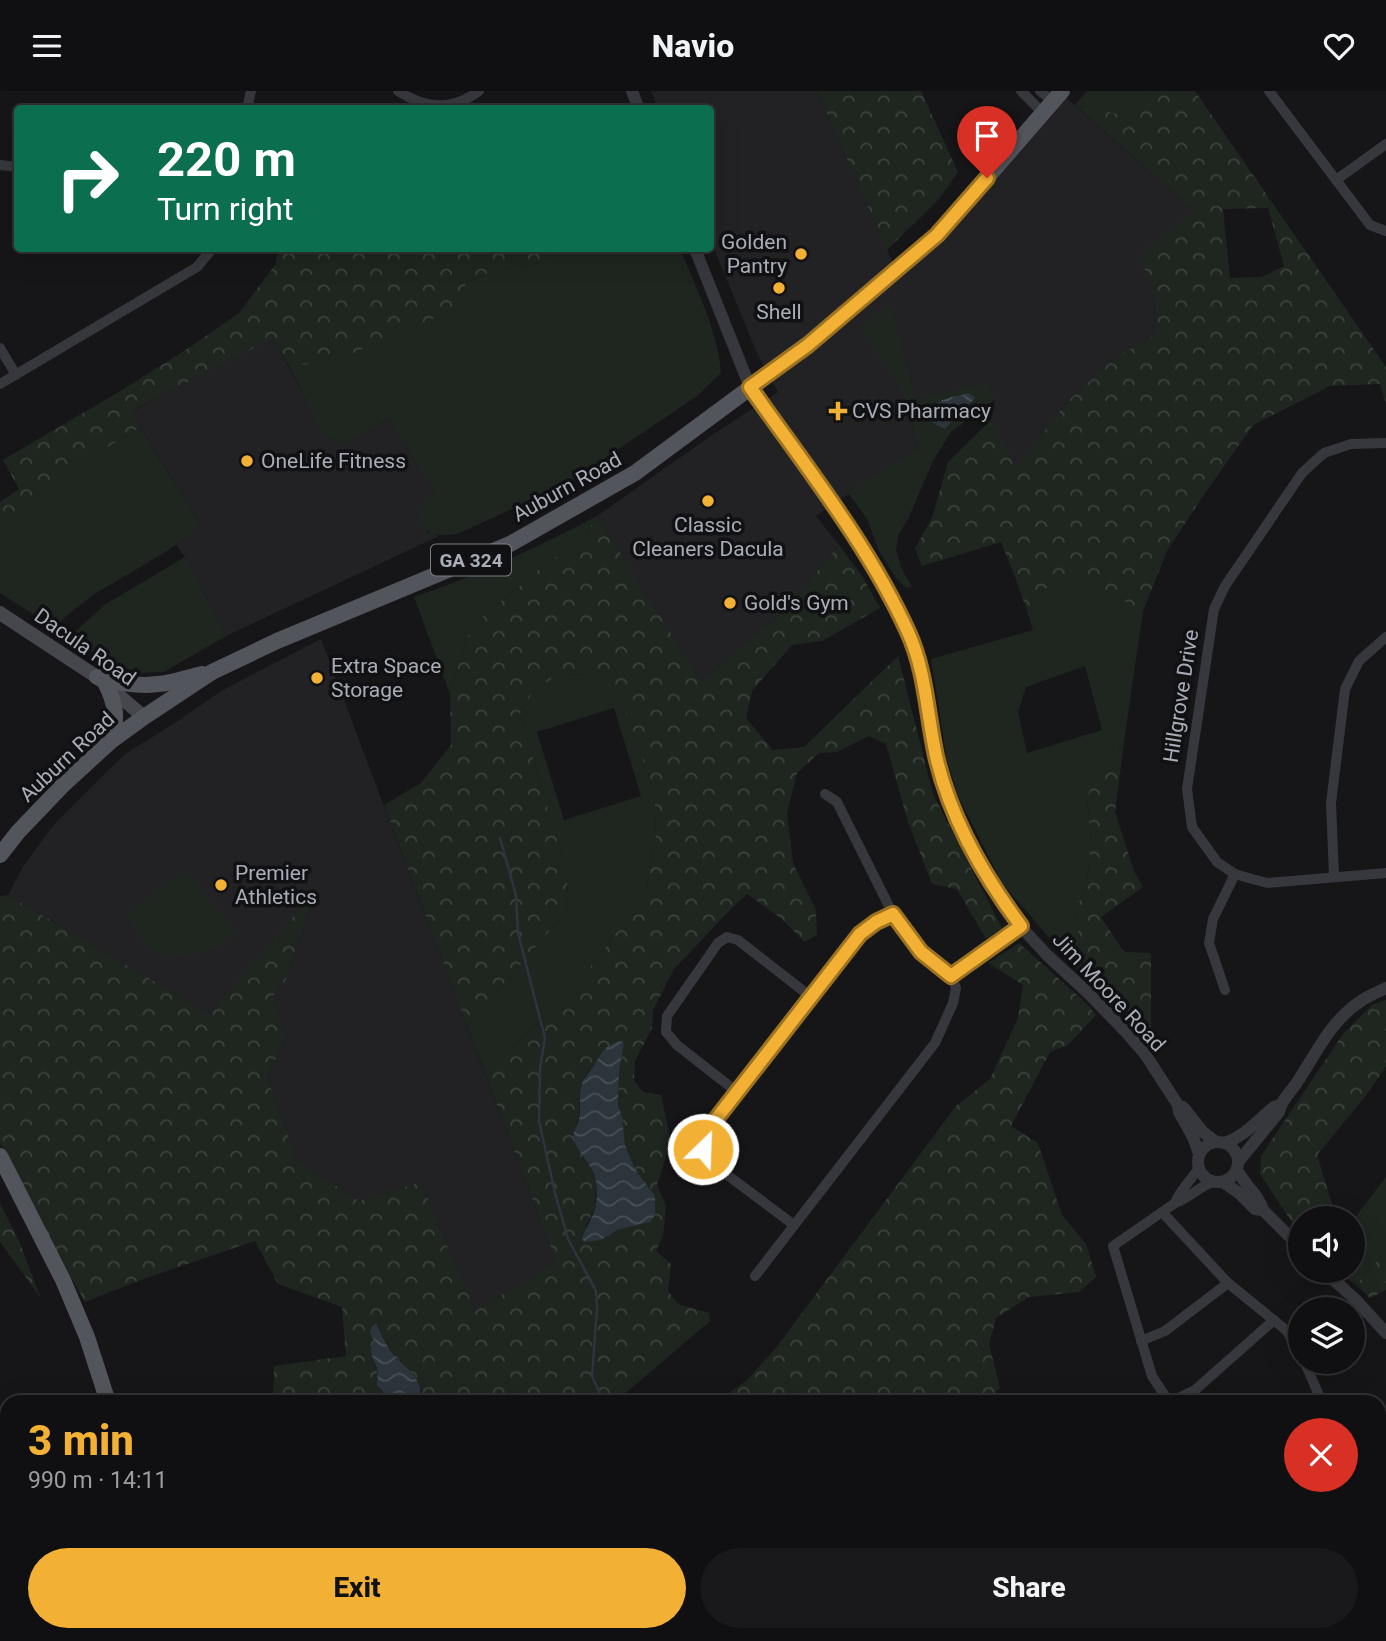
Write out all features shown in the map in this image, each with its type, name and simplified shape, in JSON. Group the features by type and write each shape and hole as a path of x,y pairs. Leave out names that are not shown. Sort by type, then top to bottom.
{"main road":[{"name":"Auburn Road","path":"0,855 64,784 111,741 212,672 377,598 510,544 635,473 808,345 937,235 1050,99"},
{"name":"Dacula Road","path":"0,613 101,681 144,717"},
{"path":"101,681 159,684 212,672"},
{"path":"101,681 114,701 114,730 111,741"},
{"path":"0,1156 64,1280 87,1337 106,1395"}],"street":[{"path":"398,91 422,104 434,105"},
{"path":"450,105 467,100 479,91"},
{"path":"1021,91 1050,99"},
{"path":"1269,91 1370,225 1386,231"},
{"path":"1336,180 1386,144"},
{"path":"0,384 197,267 210,252"},
{"name":"Jim Moore Road","path":"696,252 750,387 870,559 909,634 921,670 936,758 953,809 976,858 1021,926 1126,1033 1157,1071 1178,1105 1199,1154"},
{"path":"0,348 16,375"},
{"name":"Hillgrove Drive","path":"1386,443 1351,444 1324,453 1301,474 1225,586 1214,609 1187,789 1192,827 1217,862 1235,874 1268,883 1386,873"},
{"path":"1334,876 1331,803 1345,689 1359,661 1386,637"},
{"path":"755,1276 935,1043 953,1003 956,988 951,976 921,952 893,914 837,802 825,794"},
{"path":"1225,990 1209,943 1213,919 1235,874"},
{"path":"793,1225 710,1162 703,1149 706,1132 860,934 893,914"},
{"path":"951,976 1021,926"},
{"path":"737,1092 677,1045 666,1032 667,1016 718,943 727,937 738,940 811,997"},
{"path":"1165,1395 1152,1376 1113,1246 1175,1203 1218,1182 1229,1180 1279,1112 1280,1105 1336,1022 1361,1001 1386,988"},
{"name":"Jim Moore Road","path":"1178,1105 1184,1108 1203,1132 1220,1142"},
{"path":"1263,1210 1255,1209 1239,1193 1202,1175 1199,1154 1206,1146 1234,1140 1280,1105"},
{"path":"1220,1142 1234,1150 1247,1186 1261,1203 1263,1210 1288,1235"},
{"path":"1175,1203 1199,1168"},
{"path":"1162,1212 1228,1283 1288,1333"},
{"path":"1141,1341 1165,1331 1228,1283"},
{"path":"1337,1283 1386,1333"},
{"path":"1185,1395 1195,1390 1274,1320"},
{"path":"1310,1374 1319,1395"}],"shaded area":[{"path":"651,91 817,91 896,270 1062,94 1194,211 1154,283 1155,335 1116,357 1068,401 1017,467 991,420 995,400 916,400 891,305 862,327 908,403 918,448 816,516 839,545 786,609 701,681 597,516 778,392 756,351 714,248 714,105 657,105"},
{"path":"273,337 324,435 342,444 389,418 436,494 426,531 439,536 226,636 185,557 176,545 195,532 199,522 131,412"},
{"path":"321,639 556,1262 475,1311 421,1182 359,1201 297,1160 267,1077 286,1037 273,996 286,980 309,908 305,904 209,1014 8,895 24,865 53,826 125,754 221,691"}],"green space":[{"path":"817,91 921,91 958,172 939,199 887,250"},
{"path":"1087,91 1157,91 1118,114 1075,105"},
{"path":"1157,91 1195,91 1386,367 1386,405 1380,384 1330,386 1253,425 1167,551 1143,611 1102,588 1071,579 1044,589 1027,611 1001,542 922,566 915,549 933,515 948,462 991,420 1017,466 1068,401 1116,357 1155,335 1154,283 1137,258 1194,211 1075,105 1118,114","holes":["1268,208 1284,266 1262,277 1230,278 1223,209"]},
{"path":"278,252 559,252 540,263 500,269 469,280 449,311 348,355 312,364 289,366 273,338 132,411 140,427 58,479 0,524 0,502 19,489 3,460 122,390 239,313 275,265"},
{"path":"559,252 681,252 711,326 721,373 697,396 567,484 457,534 431,533 418,522 420,507 435,493 389,418 342,444 323,435 289,366 312,364 448,311 469,280 500,269 540,263"},
{"path":"891,304 916,400 987,382 995,400 951,432 933,461 899,534 896,550 901,567 912,587 906,588 896,578 879,551 867,519 848,493 918,448 908,403 861,327"},
{"path":"140,427 199,522 195,532 93,595 55,628 0,593 0,524 58,479"},
{"path":"597,516 585,537 538,570 472,626 450,694 414,597 507,560"},
{"path":"597,516 701,681 786,609 839,545 862,576 880,608 822,641 792,645 752,691 746,718 773,750 804,747 898,656 933,794 1002,928 986,939 957,889 932,884 908,822 886,744 869,736 837,752 819,753 797,773 787,813 793,863 816,910 817,935 804,942 782,919 747,894 674,969 653,1010 652,1028 635,1061 634,1080 643,1092 661,1095 671,1141 657,1185 666,1206 663,1236 656,1251 671,1264 668,1291 678,1304 709,1313 710,1321 623,1395 420,1395 421,1391 406,1367 392,1352 376,1325 372,1326 371,1332 374,1341 374,1363 383,1395 273,1395 274,1366 346,1356 342,1307 278,1284 255,1241 85,1302 30,1203 0,1143 0,896 8,895 209,1014 305,903 309,908 286,980 273,996 286,1037 267,1077 297,1160 359,1201 421,1182 475,1311 556,1262 485,1073 572,991 646,894 656,833 654,791 617,687 589,674 558,675 534,690 520,713 568,877 566,912 467,1026 384,805 421,783 451,745 450,694 472,626 538,570 585,537","holes":["624,1043 619,1072 618,1105 625,1145 635,1169 655,1196 650,1222 617,1230 601,1240 585,1227 595,1209 596,1181 580,1152 574,1131 583,1080 598,1062"]},
{"path":"185,557 226,636 164,672 138,673 112,663 75,643 72,635 104,605"},
{"path":"1071,579 1102,587 1143,611 1124,742 1105,755 1087,797 1091,842 1087,883 1076,909 1080,949 1093,989 1002,883 959,798 947,760 931,659 1033,630 1027,611 1044,589","holes":["1085,666 1102,730 1027,753 1018,712 1026,687"]},
{"path":"589,674 617,686 654,791 656,833 646,894 572,991 485,1073 467,1026 566,912 568,877 520,713 534,690 557,675","holes":["614,708 641,796 564,820 537,732"]},
{"path":"1124,742 1115,812 1134,871 1143,887 1101,917 1124,952 1151,953 1151,1028 1093,989 1080,949 1076,909 1087,883 1091,842 1087,797 1105,755"},
{"path":"184,871 236,930 212,949 184,955 165,954 145,944 127,914"},
{"path":"1019,943 1096,1015 1068,1045 1050,1052 1011,1126 1038,1143 1062,1215 1086,1244 1096,1277 1079,1292 1029,1297 996,1318 989,1344 1000,1388 992,1395 726,1395 746,1381 775,1349 956,1106 990,1079 1018,1018 1023,985 988,963"},
{"path":"1386,1000 1386,1066 1368,1093 1317,1155 1333,1206 1288,1206 1288,1216 1260,1174 1261,1156 1343,1034 1372,1005"},
{"path":"1386,1177 1386,1251 1365,1275 1365,1206"},
{"path":"0,1203 20,1243 40,1297 0,1242"},
{"path":"1386,1251 1386,1290 1370,1298 1356,1285 1365,1283 1365,1275"}],"water":[{"path":"969,393 975,398 945,429 928,418 930,411 939,402"},
{"path":"621,1041 624,1043 619,1072 618,1105 625,1145 635,1169 655,1196 655,1215 650,1222 617,1230 601,1240 585,1242 582,1239 595,1209 597,1192 595,1176 574,1139 580,1115 581,1087 605,1049"},
{"path":"376,1324 390,1350 411,1372 419,1384 420,1395 384,1395 377,1386 377,1368 371,1351 374,1341 370,1333 372,1326"}],"waterway":[{"path":"500,838 516,895 518,933 545,1038 540,1068 539,1121 568,1239 596,1291 592,1376 601,1395"}],"place":[{"name":"Golden Pantry","path":"801,254"},
{"name":"Shell","path":"779,288"},
{"name":"CVS Pharmacy","path":"838,411"},
{"name":"OneLife Fitness","path":"247,461"},
{"name":"Classic Cleaners Dacula","path":"708,501"},
{"name":"Gold's Gym","path":"730,603"},
{"name":"Extra Space Storage","path":"317,678"},
{"name":"Premier Athletics","path":"221,885"}],"route":[{"path":"703,1149 706,1132 860,934 876,922 893,914 921,952 951,976 1021,926 976,858 953,809 936,758 921,670 909,634 870,559 750,387 808,345 937,235 987,178"}]}
